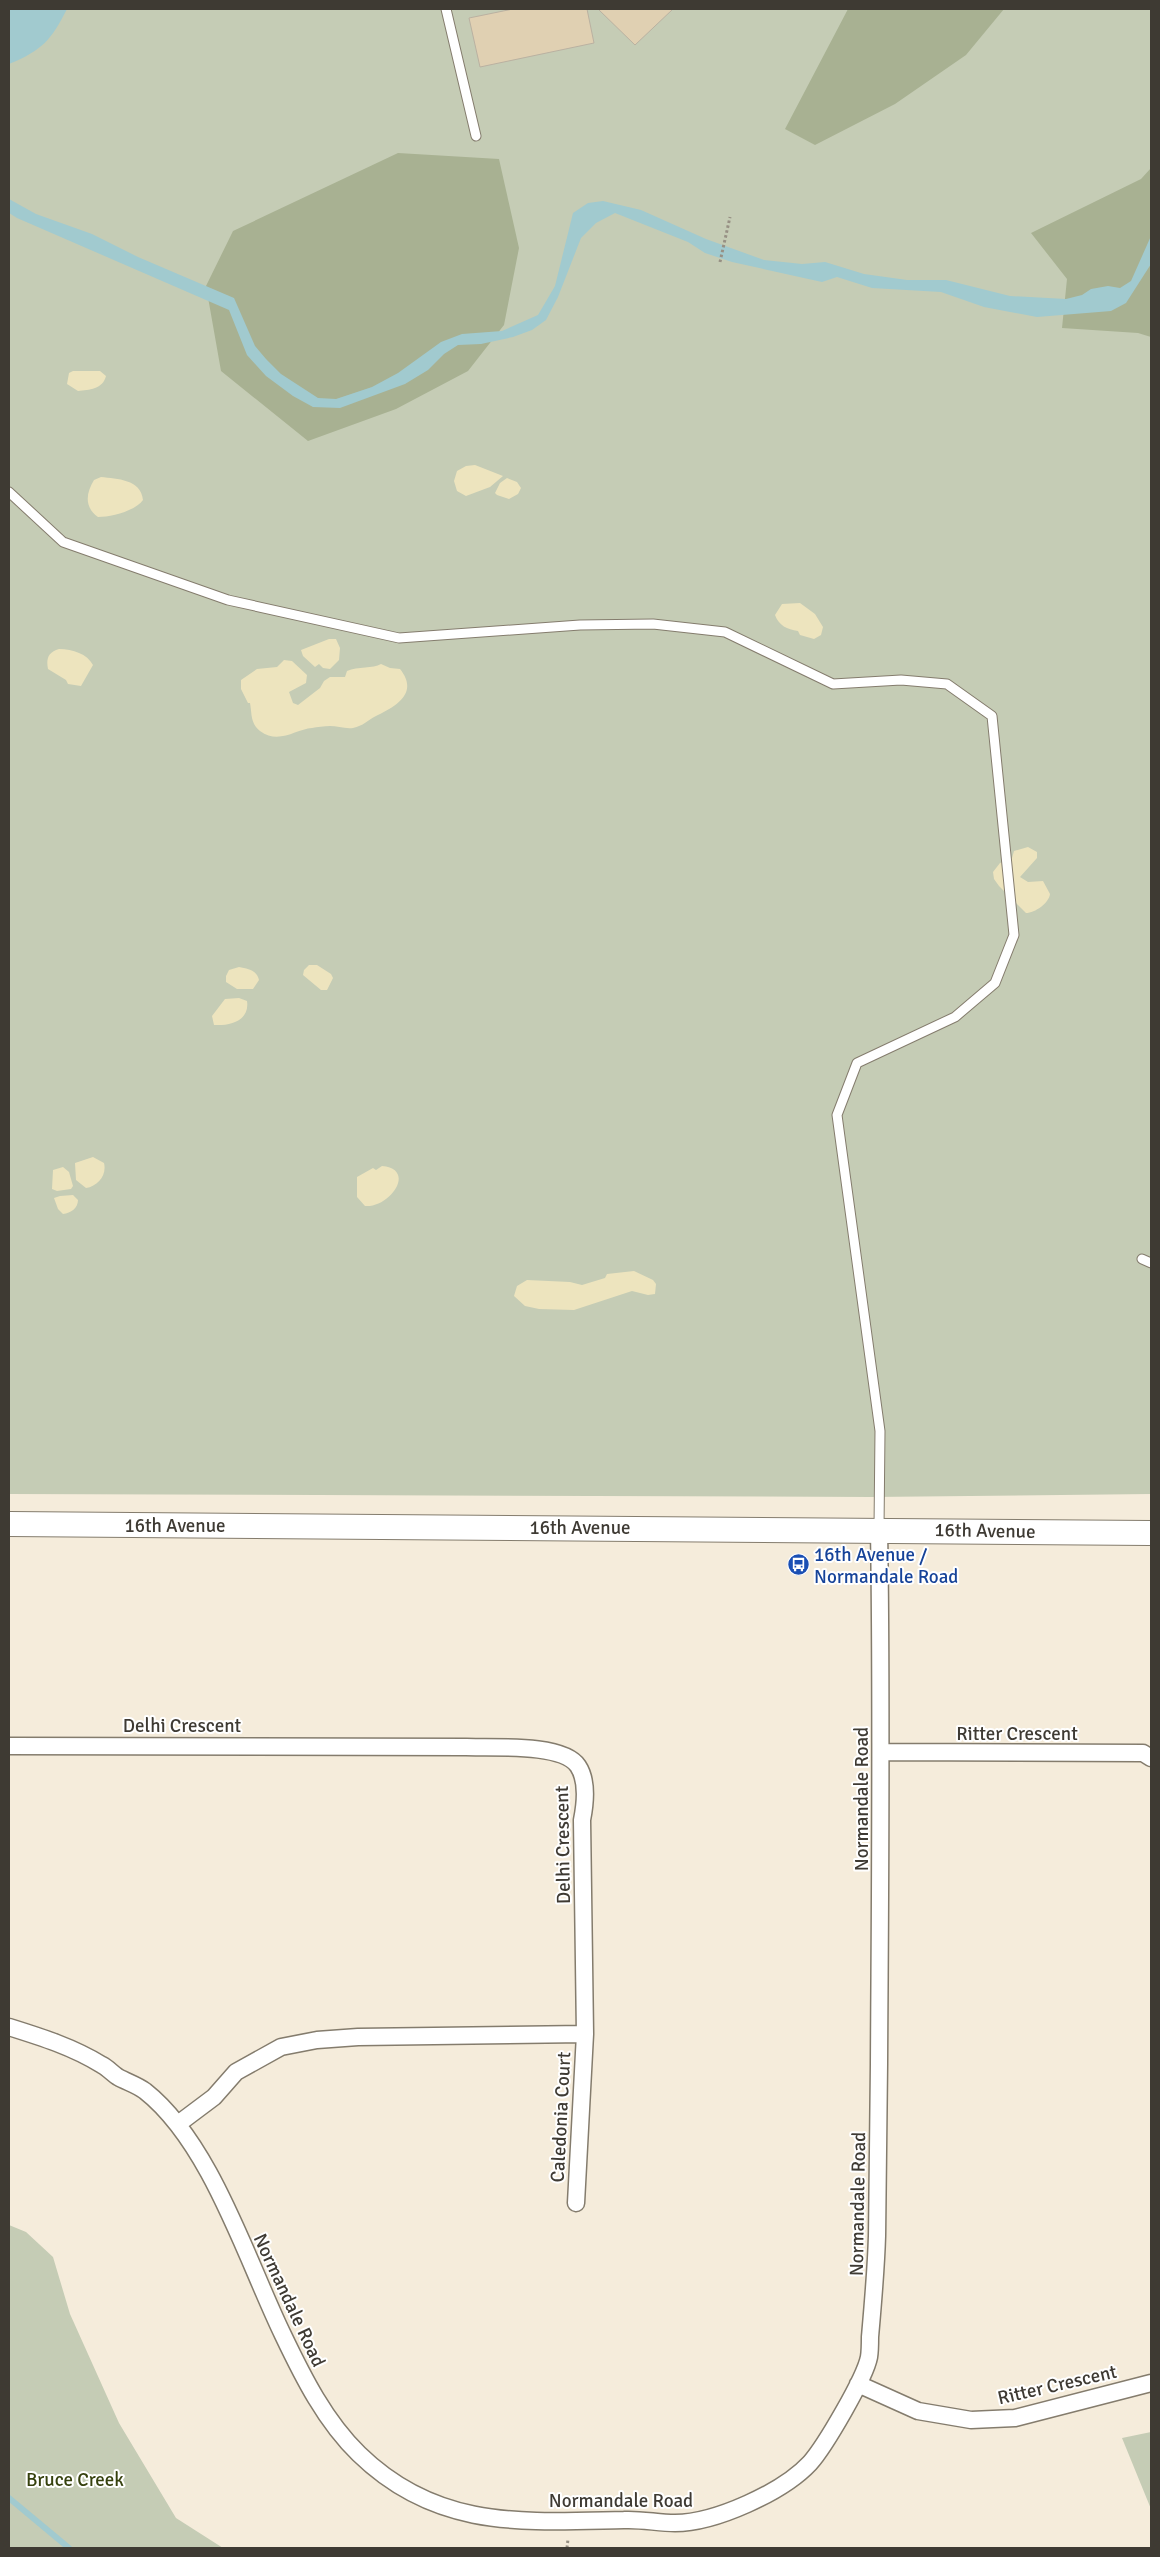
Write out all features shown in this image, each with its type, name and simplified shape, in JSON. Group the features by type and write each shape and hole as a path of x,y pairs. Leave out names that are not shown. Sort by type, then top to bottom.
{"main road":[{"name":"16th Avenue","path":"9,1524 879,1529 1151,1533"}],"street":[{"name":"Normandale Road","path":"9,2027 58,2043 103,2065 118,2077 141,2088 178,2124 210,2175 299,2368 333,2424 356,2452 382,2474 418,2496 446,2509 476,2516 587,2522 628,2519 676,2523 711,2518 750,2502 783,2484 810,2463 837,2423 869,2361 876,2284 882,1752 879,1529"},
{"name":"Delhi Crescent","path":"9,1746 466,1746 541,1750 562,1754 578,1766 583,1781 585,2034"},
{"name":"Ritter Crescent","path":"882,1752 1143,1753 1151,1758"},
{"path":"178,2124 214,2097 236,2072 281,2047 317,2040 358,2038 585,2034"},
{"name":"Caledonia Court","path":"576,2203 585,2034"},
{"name":"Ritter Crescent","path":"858,2384 918,2411 971,2420 1015,2418 1151,2383"}],"lane":[{"path":"446,9 476,136"},
{"path":"9,492 63,542 228,600 399,638 580,625 653,624 725,632 833,684 901,680 947,684 992,716 1014,935 995,983 955,1017 857,1063 837,1115 880,1431 879,1529"},
{"path":"1142,1259 1151,1263"}],"path":[{"path":"720,262 730,217"}],"green space":[{"path":"9,9 1151,9 1151,1494 872,1497 9,1494"},
{"path":"848,9 1004,9 966,55 895,104 815,145 785,129"},
{"path":"398,153 499,159 519,248 504,325 468,371 396,409 308,441 221,371 206,286 233,231"},
{"path":"1151,168 1151,337 1138,333 1062,328 1067,279 1031,233 1141,179"},
{"name":"Bruce Creek","path":"9,2225 26,2232 53,2257 70,2314 119,2423 176,2518 223,2548 9,2548"},
{"path":"1151,2432 1151,2509 1122,2438"}],"sand":[{"path":"73,371 100,371 106,376 99,386 78,391 67,384 69,373"},
{"path":"475,465 503,476 490,487 466,496 457,491 454,481 457,471 466,466"},
{"path":"101,477 127,481 133,484 138,488 143,500 122,513 98,517 90,509 88,495 94,480"},
{"path":"507,478 517,482 521,488 518,494 509,499 495,493 500,483"},
{"path":"800,603 815,614 823,627 821,635 814,639 800,635 798,631 784,626 775,615 782,604"},
{"path":"329,639 336,639 340,648 339,660 330,669 323,668 319,664 315,667 303,656 301,650"},
{"path":"59,649 79,653 93,665 81,686 68,684 66,680 48,669 47,662 49,656 52,652"},
{"path":"284,660 292,661 307,675 306,683 289,692 293,703 298,705 320,688 324,681 330,677 345,677 347,671 381,664 390,668 400,669 405,678 406,692 397,704 357,727 323,726 274,737 260,731 254,725 250,703 248,703 241,689 241,680 257,669 277,667"},
{"path":"1028,847 1037,852 1037,858 1020,877 1028,882 1043,881 1050,894 1047,901 1041,907 1026,913 999,886 994,879 993,872 1000,863 1012,858 1014,851"},
{"path":"309,965 317,965 331,974 333,978 327,990 321,990 303,975 304,970"},
{"path":"239,967 252,971 258,977 259,980 253,989 237,989 226,982 229,970"},
{"path":"239,998 247,1001 247,1008 242,1018 232,1023 214,1025 212,1016 225,999"},
{"path":"93,1157 104,1163 104,1172 98,1182 86,1188 76,1180 75,1163"},
{"path":"382,1166 392,1169 398,1174 399,1181 391,1195 383,1201 365,1206 357,1197 357,1177 373,1168 376,1170"},
{"path":"63,1167 69,1172 73,1186 71,1189 57,1191 52,1189 53,1170"},
{"path":"73,1195 78,1200 77,1205 69,1213 63,1214 58,1209 54,1198"},
{"path":"634,1271 653,1280 656,1284 655,1294 648,1295 632,1291 574,1310 539,1309 525,1306 514,1296 517,1286 527,1280 570,1282 582,1285 605,1278 607,1274"}],"water":[{"path":"9,9 67,9 56,29 45,43 30,54 9,64"},
{"path":"9,199 36,214 92,234 138,257 234,298 255,346 281,374 318,398 336,399 372,387 398,373 441,342 462,334 502,331 538,315 555,286 573,213 588,203 603,201 641,210 706,239 764,260 802,264 825,262 864,274 907,280 946,280 1010,296 1066,299 1082,295 1091,289 1108,286 1120,288 1131,281 1151,236 1151,264 1126,303 1111,311 1037,317 984,307 941,292 872,288 837,277 822,282 732,262 705,253 688,242 615,213 596,223 581,238 558,297 546,320 532,330 513,337 481,344 458,345 444,354 428,370 405,384 340,408 313,407 293,396 266,376 247,355 229,310 17,218 9,213"}],"building":[{"path":"513,9 587,9 594,43 480,67 469,18"},
{"path":"598,9 673,9 635,45"}],"waterway":[{"path":"9,2498 69,2548"}],"place":[{"name":"16th Avenue / Normandale Road","path":"798,1565"}]}
